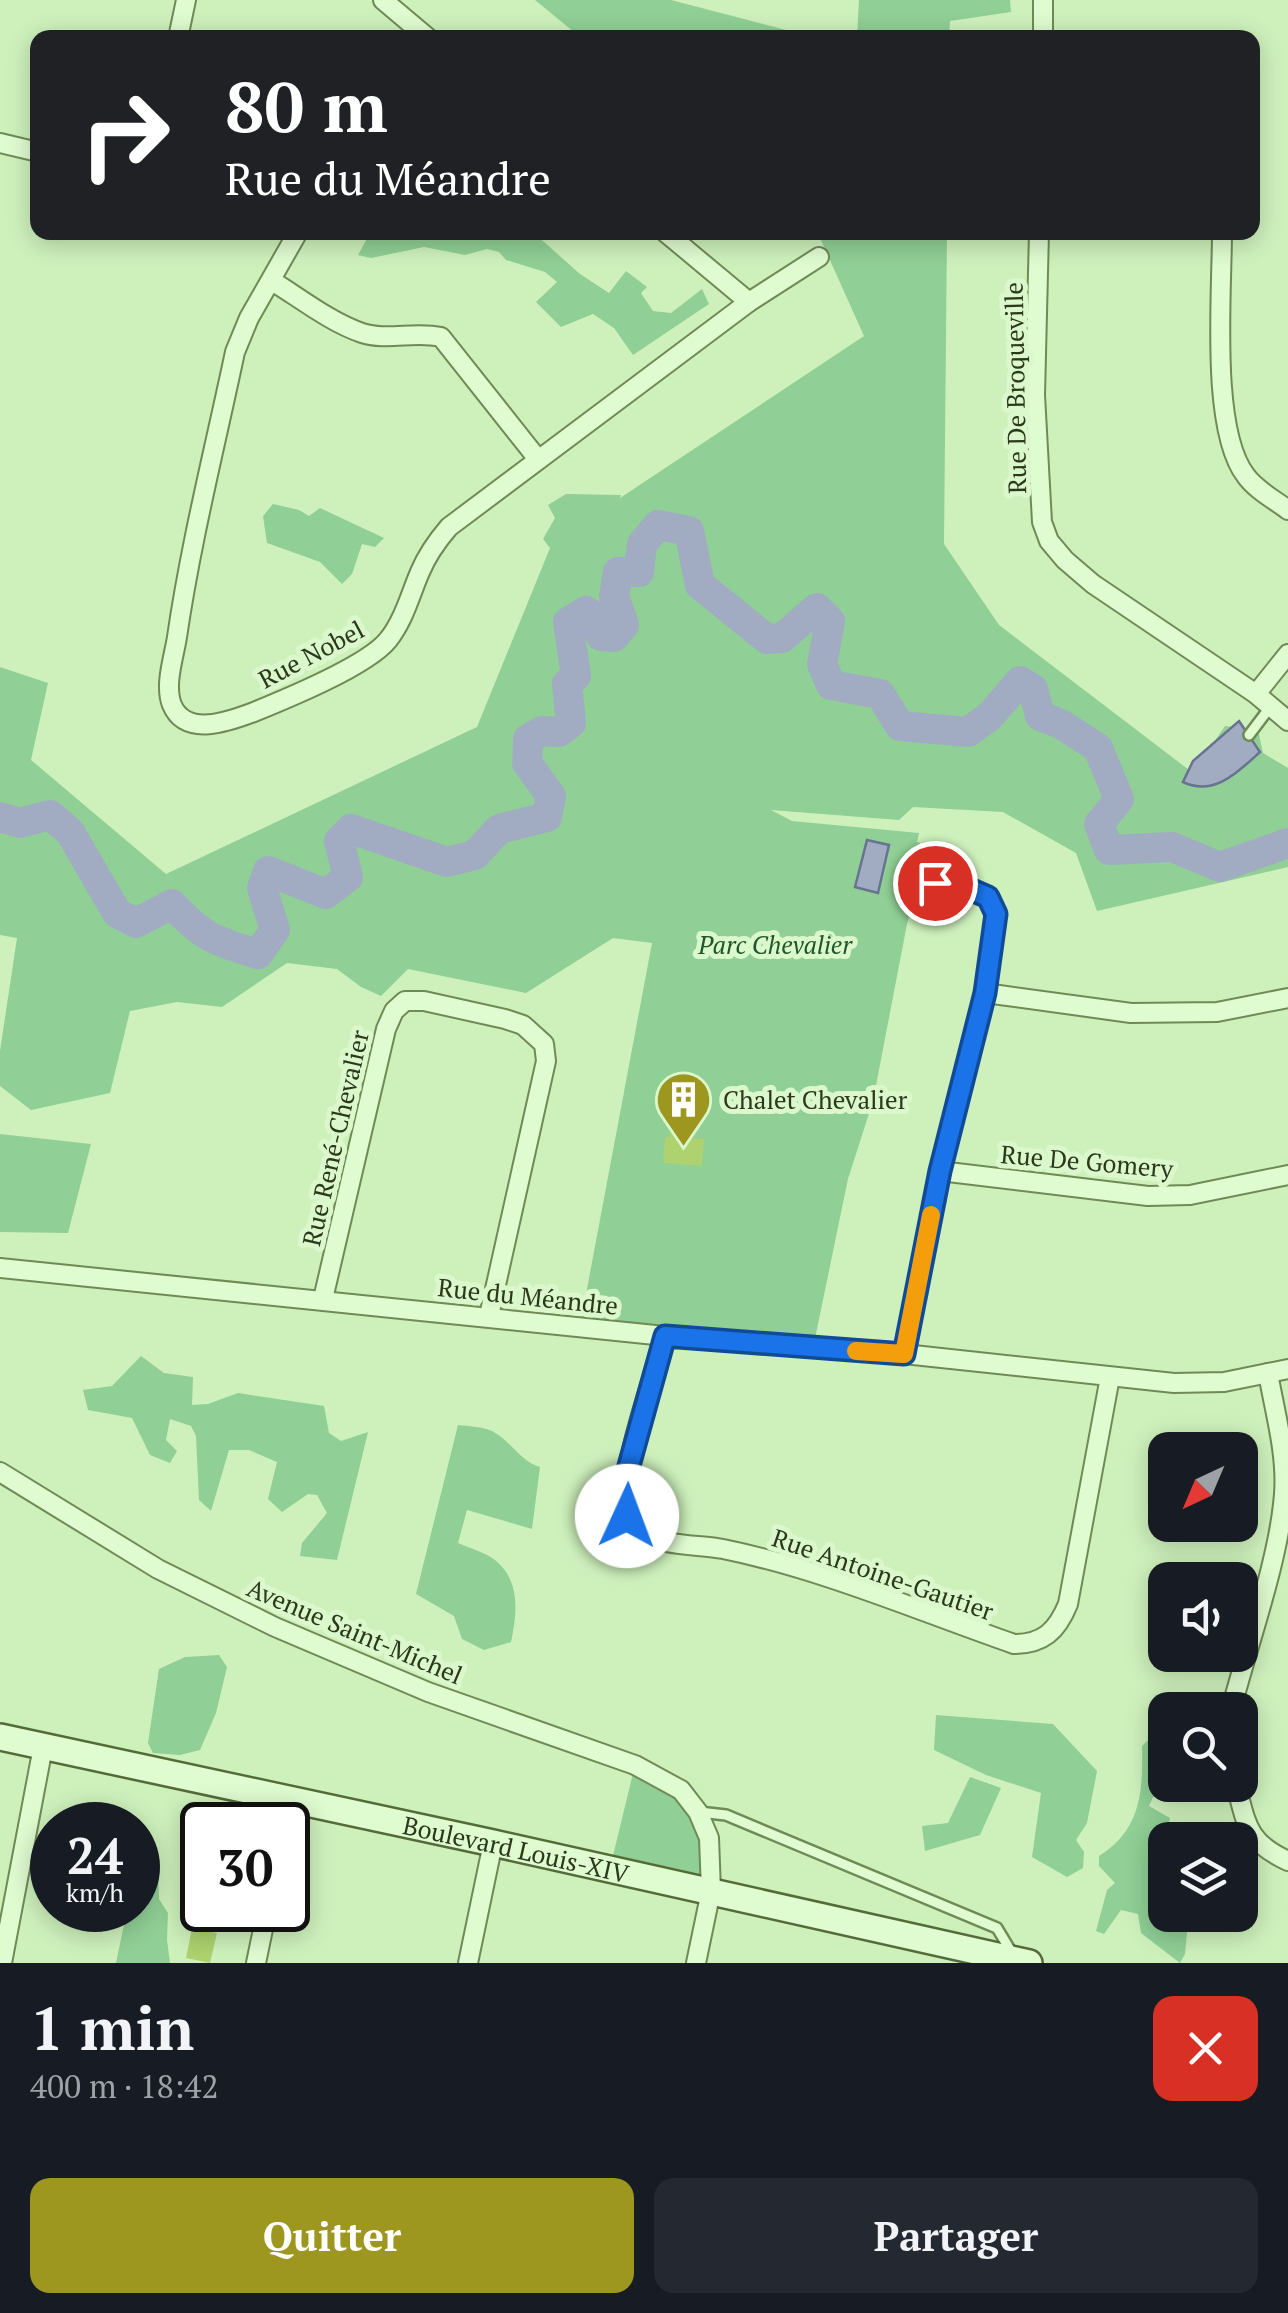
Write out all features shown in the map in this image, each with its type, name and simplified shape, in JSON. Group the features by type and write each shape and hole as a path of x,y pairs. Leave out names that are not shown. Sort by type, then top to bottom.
{"main road":[{"name":"Boulevard Louis-XIV","path":"0,1737 249,1802"},
{"name":"Boulevard Louis-XIV","path":"310,1815 492,1843 1022,1961"}],"street":[{"path":"180,30 186,0"},
{"path":"383,0 406,30"},
{"path":"1043,0 1043,30"},
{"path":"0,143 30,150"},
{"name":"Rue Nobel","path":"294,240 249,318 235,352 185,580 169,685 172,704 181,717 196,724 217,725 255,711 362,661 386,642 406,611 432,548 449,528 748,302 819,257"},
{"path":"674,240 748,302"},
{"name":"Rue De Broqueville","path":"1039,240 1035,395 1042,522 1049,541 1094,584 1264,700 1288,721"},
{"path":"1222,240 1222,402 1226,434 1248,479 1288,510"},
{"path":"272,281 363,333 441,337 537,458"},
{"path":"1264,700 1288,654"},
{"path":"904,1354 940,1171 985,993 996,914 988,897 958,884 913,882"},
{"path":"985,993 1131,1012 1217,1012 1288,998"},
{"name":"Rue René-Chevalier","path":"323,1299 386,1029 394,1011 405,1001 424,1000 523,1025 544,1044 546,1061 489,1316"},
{"name":"Rue De Gomery","path":"940,1171 1148,1196 1190,1195 1288,1175"},
{"name":"Rue du Méandre","path":"0,1268 1174,1383 1224,1382 1288,1369"},
{"name":"Rue Antoine-Gautier","path":"665,1336 627,1473 625,1504 635,1529 657,1540 720,1548 774,1561 1014,1644 1032,1644 1048,1636 1061,1623 1068,1604 1110,1377"},
{"path":"1236,1692 1279,1530 1284,1492 1283,1454 1268,1373"},
{"name":"Avenue Saint-Michel","path":"0,1472 158,1569 275,1628 428,1692 635,1765 680,1790 698,1812"},
{"path":"2,1963 43,1747"},
{"path":"1241,1802 1250,1834 1264,1850 1288,1861"},
{"path":"696,1963 711,1891 709,1838 698,1812"},
{"path":"468,1963 492,1843"},
{"path":"256,1963 262,1932"}],"lane":[{"path":"1249,734 1264,700"},
{"name":"Avenue Saint-Michel","path":"698,1812 726,1816 997,1928 1022,1961"}],"green space":[{"path":"535,0 671,0 786,30 571,30"},
{"path":"859,0 1010,0 1011,12 950,21 949,30 857,30"},
{"path":"366,240 542,240 580,274 609,293 626,271 647,287 641,293 653,311 671,313 702,289 709,304 633,355 614,328 593,314 561,327 536,302 557,282 545,272 506,260 499,252 487,249 465,255 424,247 371,258 358,255"},
{"name":"Parc Chevalier","path":"821,240 947,240 944,544 999,625 1193,773 1225,726 1258,730 1263,753 1288,768 1288,867 1097,911 1076,853 1003,812 913,807 899,820 771,810 792,821 919,833 920,843 922,869 907,924 873,1101 848,1179 813,1348 580,1326 652,943 613,938 526,993 408,969 381,996 337,969 287,963 222,1007 177,1002 130,1011 110,1093 31,1110 0,1086 0,1051 17,938 0,935 0,667 48,683 31,760 166,874 477,727 550,548 543,539 555,518 548,505 566,494 621,495 620,498 864,336"},
{"path":"273,504 309,516 320,508 384,538 375,547 362,544 352,574 342,584 320,562 267,543 263,516"},
{"path":"0,1134 91,1144 68,1233 0,1232"},
{"path":"141,1356 164,1373 193,1377 192,1405 208,1404 238,1393 324,1406 329,1433 341,1441 368,1432 337,1560 300,1556 302,1543 327,1513 317,1495 308,1494 282,1512 268,1499 277,1462 249,1450 229,1450 211,1511 199,1500 196,1436 191,1426 170,1419 166,1440 177,1451 170,1463 150,1455 132,1418 88,1410 83,1390 112,1386"},
{"path":"458,1425 492,1431 540,1467 532,1529 467,1510 458,1543 495,1560 509,1578 515,1598 511,1642 484,1650 462,1639 454,1616 416,1594"},
{"path":"219,1655 227,1667 216,1713 200,1750 180,1755 153,1753 148,1743 159,1669 185,1657"},
{"path":"936,1715 1053,1724 1097,1771 1087,1823 1076,1840 1084,1852 1083,1868 1067,1877 1032,1857 1041,1793 986,1775 934,1750"},
{"path":"1148,1740 1149,1806 1170,1818 1169,1822 1148,1822 1148,1932 1187,1932 1180,1963 1141,1933 1138,1914 1121,1910 1104,1934 1096,1931 1107,1890 1115,1883 1099,1866 1099,1856 1124,1834 1137,1808 1142,1746"},
{"path":"635,1765 698,1812 711,1891 610,1868"},
{"path":"970,1777 1001,1788 980,1835 925,1851 922,1826 948,1823"},
{"path":"160,1901 168,1913 170,1963 116,1963 122,1932 160,1932"}],"water":[{"path":"1239,721 1260,752 1215,784 1194,786 1183,782 1193,761"},
{"path":"867,840 889,845 878,893 855,887"}],"building":[{"name":"Chalet Chevalier","path":"670,1131 691,1132 691,1138 704,1139 702,1166 663,1163 665,1137 669,1137"},
{"path":"191,1932 217,1933 210,1963 186,1958"}],"waterway":[{"path":"0,817 20,823 50,815 70,832 117,913 136,923 172,904 211,937 258,954 275,930 262,888 268,871 326,894 348,877 339,841 351,829 447,862 475,855 499,829 547,817 551,796 527,763 528,739 542,731 559,732 571,723 567,684 576,676 568,622 586,611 593,615 601,636 614,637 624,625 614,596 618,572 639,572 642,544 658,525 689,531 700,585 767,639 782,638 817,608 830,621 822,664 831,685 880,694 900,726 968,732 990,716 1020,681 1033,689 1040,716 1061,724 1098,748 1119,799 1099,824 1109,850 1172,847 1220,867 1288,843"}],"slow traffic":[{"path":"856,1351 904,1354 931,1215"}],"place":[{"name":"Chalet Chevalier","path":"684,1148"}],"route":[{"path":"627,1516 627,1473 665,1336 904,1354 940,1171 985,993 996,914 988,897 958,884 935,883"}]}
